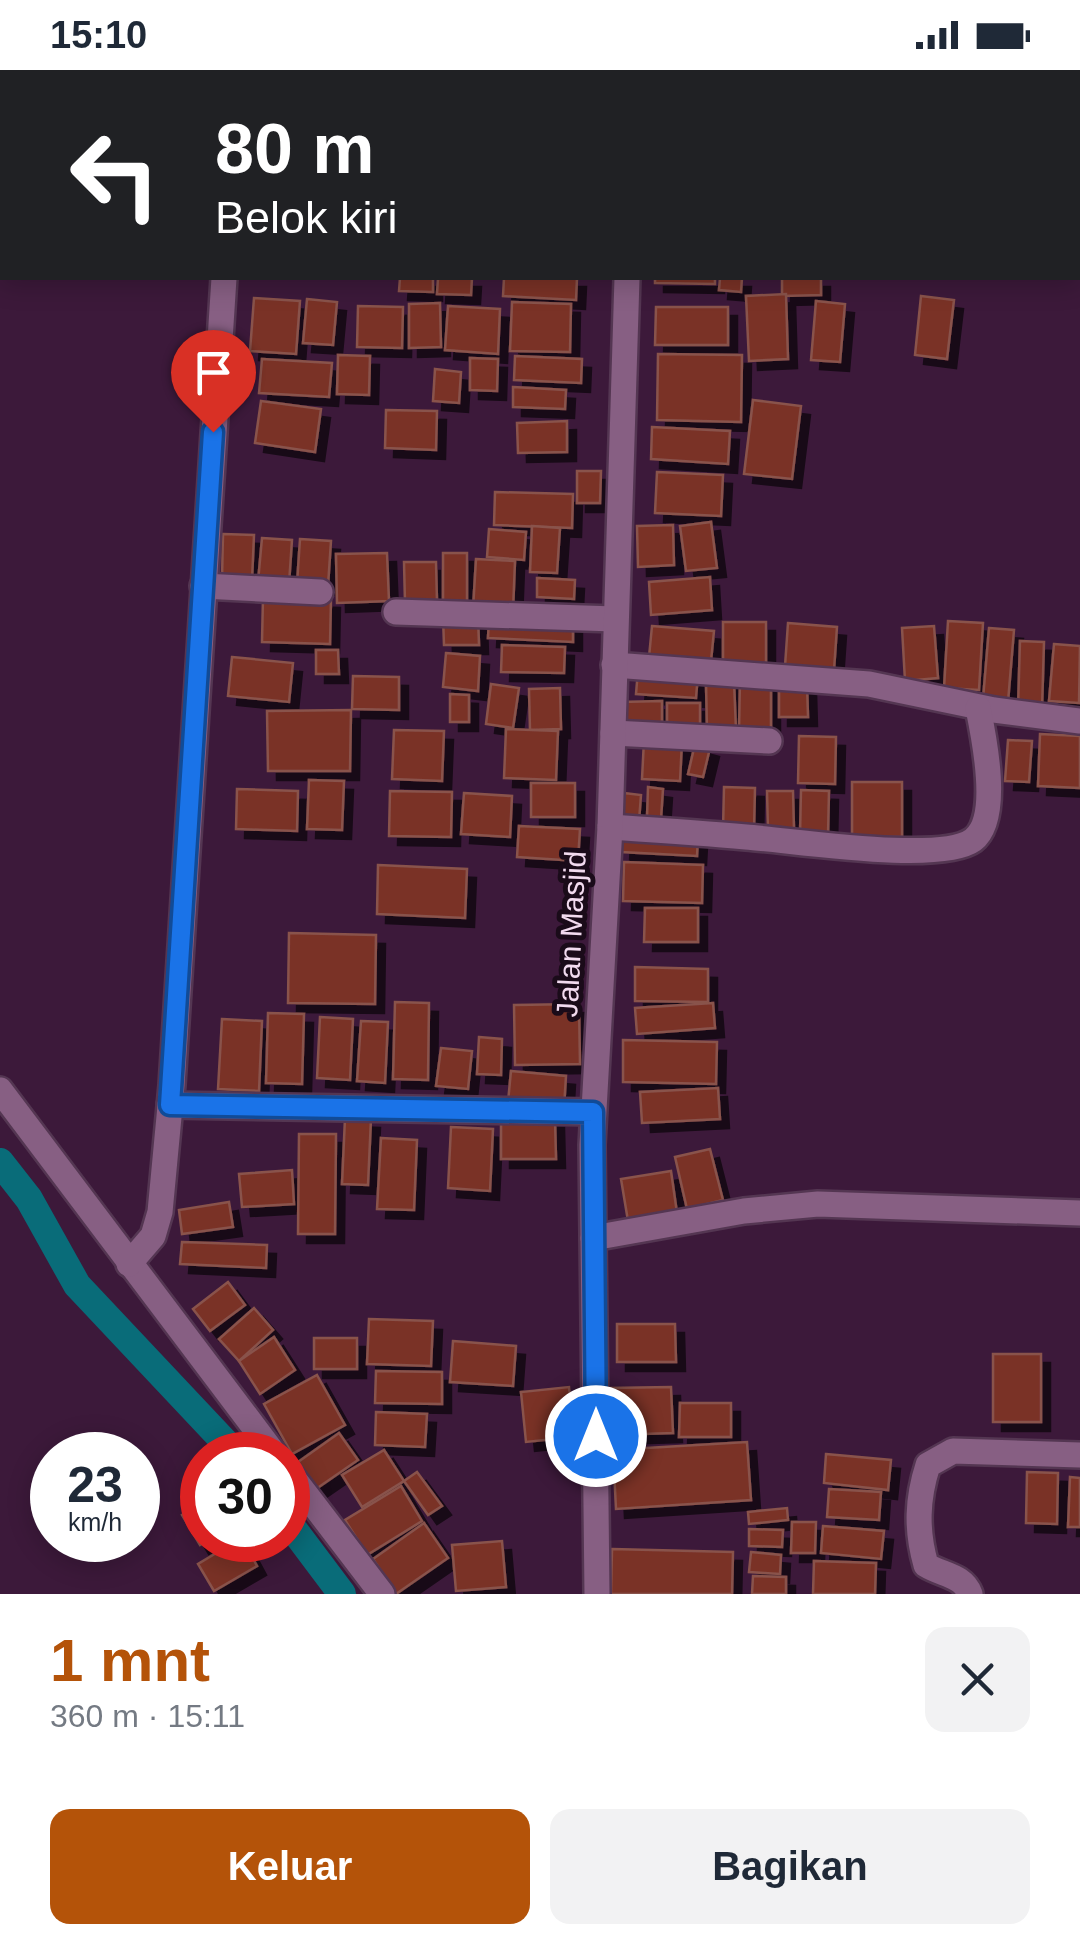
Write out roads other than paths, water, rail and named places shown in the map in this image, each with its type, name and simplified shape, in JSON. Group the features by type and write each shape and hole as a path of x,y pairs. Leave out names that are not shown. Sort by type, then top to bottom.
{"street":[{"path":"128,1264 153,1236 160,1212 224,280"},
{"name":"Jalan Masjid","path":"597,1594 592,1145 614,734 627,280"},
{"path":"203,586 320,592"},
{"path":"396,612 616,619"},
{"path":"614,665 869,684 978,708 1080,721"},
{"path":"610,827 888,849 945,849 973,840 986,820 987,758 978,708"},
{"path":"614,734 769,741"},
{"path":"0,1090 258,1432"},
{"path":"170,1105 593,1112"},
{"path":"594,1238 744,1212 818,1204 1080,1213"},
{"path":"970,1594 956,1577 926,1565 921,1548 919,1494 928,1466 953,1451 1080,1454"},
{"path":"310,1500 382,1594"}],"waterway":[{"path":"0,1162 29,1199 77,1285 215,1432"},
{"path":"310,1551 342,1594"}]}
